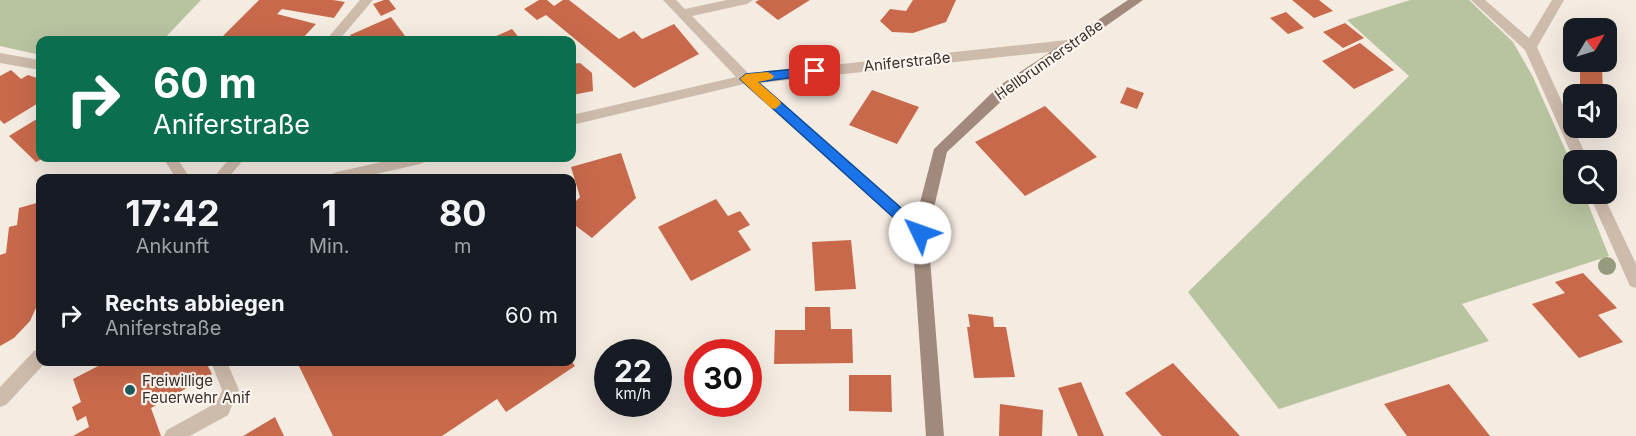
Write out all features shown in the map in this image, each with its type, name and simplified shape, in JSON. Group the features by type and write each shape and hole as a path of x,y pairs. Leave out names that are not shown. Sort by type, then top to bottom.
{"street":[{"path":"336,36 367,0"},
{"path":"669,0 746,79 920,233"},
{"path":"682,14 747,0"},
{"name":"Hellbrunnerstraße","path":"935,436 920,233 941,148 1004,90 1067,45 1137,0"},
{"path":"1477,0 1530,47 1576,150"},
{"path":"1530,47 1558,0"},
{"name":"Aniferstraße","path":"576,119 746,79 1067,45"},
{"path":"0,58 36,64"},
{"path":"224,174 234,162"},
{"path":"354,174 403,162"},
{"path":"1601,204 1636,281"},
{"path":"0,399 36,360"},
{"path":"173,436 222,409 231,390 221,366"}],"green space":[{"path":"0,0 201,0 167,36 36,36 36,54 0,46"},
{"path":"1410,0 1469,0 1513,42 1533,77 1565,150 1563,150 1563,204 1588,204 1609,256 1462,304 1489,341 1279,409 1188,292 1409,76 1347,20"}],"building":[{"path":"259,0 345,2 334,18 282,9 277,14 316,24 305,36 223,36"},
{"path":"389,0 396,9 381,16 373,4"},
{"path":"539,0 547,0 554,6 563,0 569,0 619,39 634,31 642,39 674,24 699,54 634,88 576,40 576,36 571,36 546,15 537,20 524,9"},
{"path":"759,0 810,0 778,20 755,2"},
{"path":"913,0 956,0 946,22 913,33 892,32 880,21 890,9 906,11"},
{"path":"1292,0 1319,0 1333,11 1314,18"},
{"path":"1286,12 1304,28 1288,34 1270,18"},
{"path":"391,17 405,36 351,36"},
{"path":"1345,23 1364,38 1343,48 1323,32"},
{"path":"512,29 518,36 496,36"},
{"path":"1360,43 1394,70 1354,89 1322,61"},
{"path":"580,63 592,73 593,91 576,94 576,64"},
{"path":"11,70 21,79 28,75 36,78 36,104 4,124 0,120 0,76"},
{"path":"1580,72 1602,72 1603,84 1580,84"},
{"path":"1127,87 1144,93 1137,109 1120,103"},
{"path":"872,90 919,107 897,144 849,125"},
{"path":"1045,106 1097,157 1025,196 975,142"},
{"path":"36,119 36,162 9,136"},
{"path":"621,153 636,198 592,238 576,226 576,201 580,197 576,174 573,174 571,167"},
{"path":"716,199 728,216 740,211 750,225 738,231 751,250 691,281 658,227"},
{"path":"36,203 36,308 30,321 14,338 0,346 0,255 6,253 9,227 17,225 19,208"},
{"path":"851,240 856,289 815,291 812,242"},
{"path":"1583,273 1617,308 1598,315 1623,342 1579,358 1532,304 1565,293 1555,282"},
{"path":"805,307 830,307 831,329 852,329 853,363 774,364 775,330 805,330"},
{"path":"968,314 993,317 994,327 1006,327 1015,377 974,378 967,327 970,327"},
{"path":"1173,363 1240,436 1162,436 1125,393"},
{"name":"Freiwillige Feuerwehr Anif","path":"98,366 208,366 212,374 151,408 161,436 73,436 89,427 86,416 77,421 72,407 81,402 73,379"},
{"path":"299,366 575,366 506,412 497,399 442,436 333,436"},
{"path":"849,375 891,375 892,412 849,411"},
{"path":"1081,382 1104,436 1078,436 1058,388"},
{"path":"1449,384 1490,436 1407,436 1384,404"},
{"path":"1000,404 1043,410 1042,436 999,436"},
{"path":"275,417 284,436 243,436"}],"slow traffic":[{"path":"768,76 746,79 775,104"}],"place":[{"name":"Freiwillige Feuerwehr Anif","path":"130,390"}],"route":[{"path":"815,71 746,79 920,233"}]}
